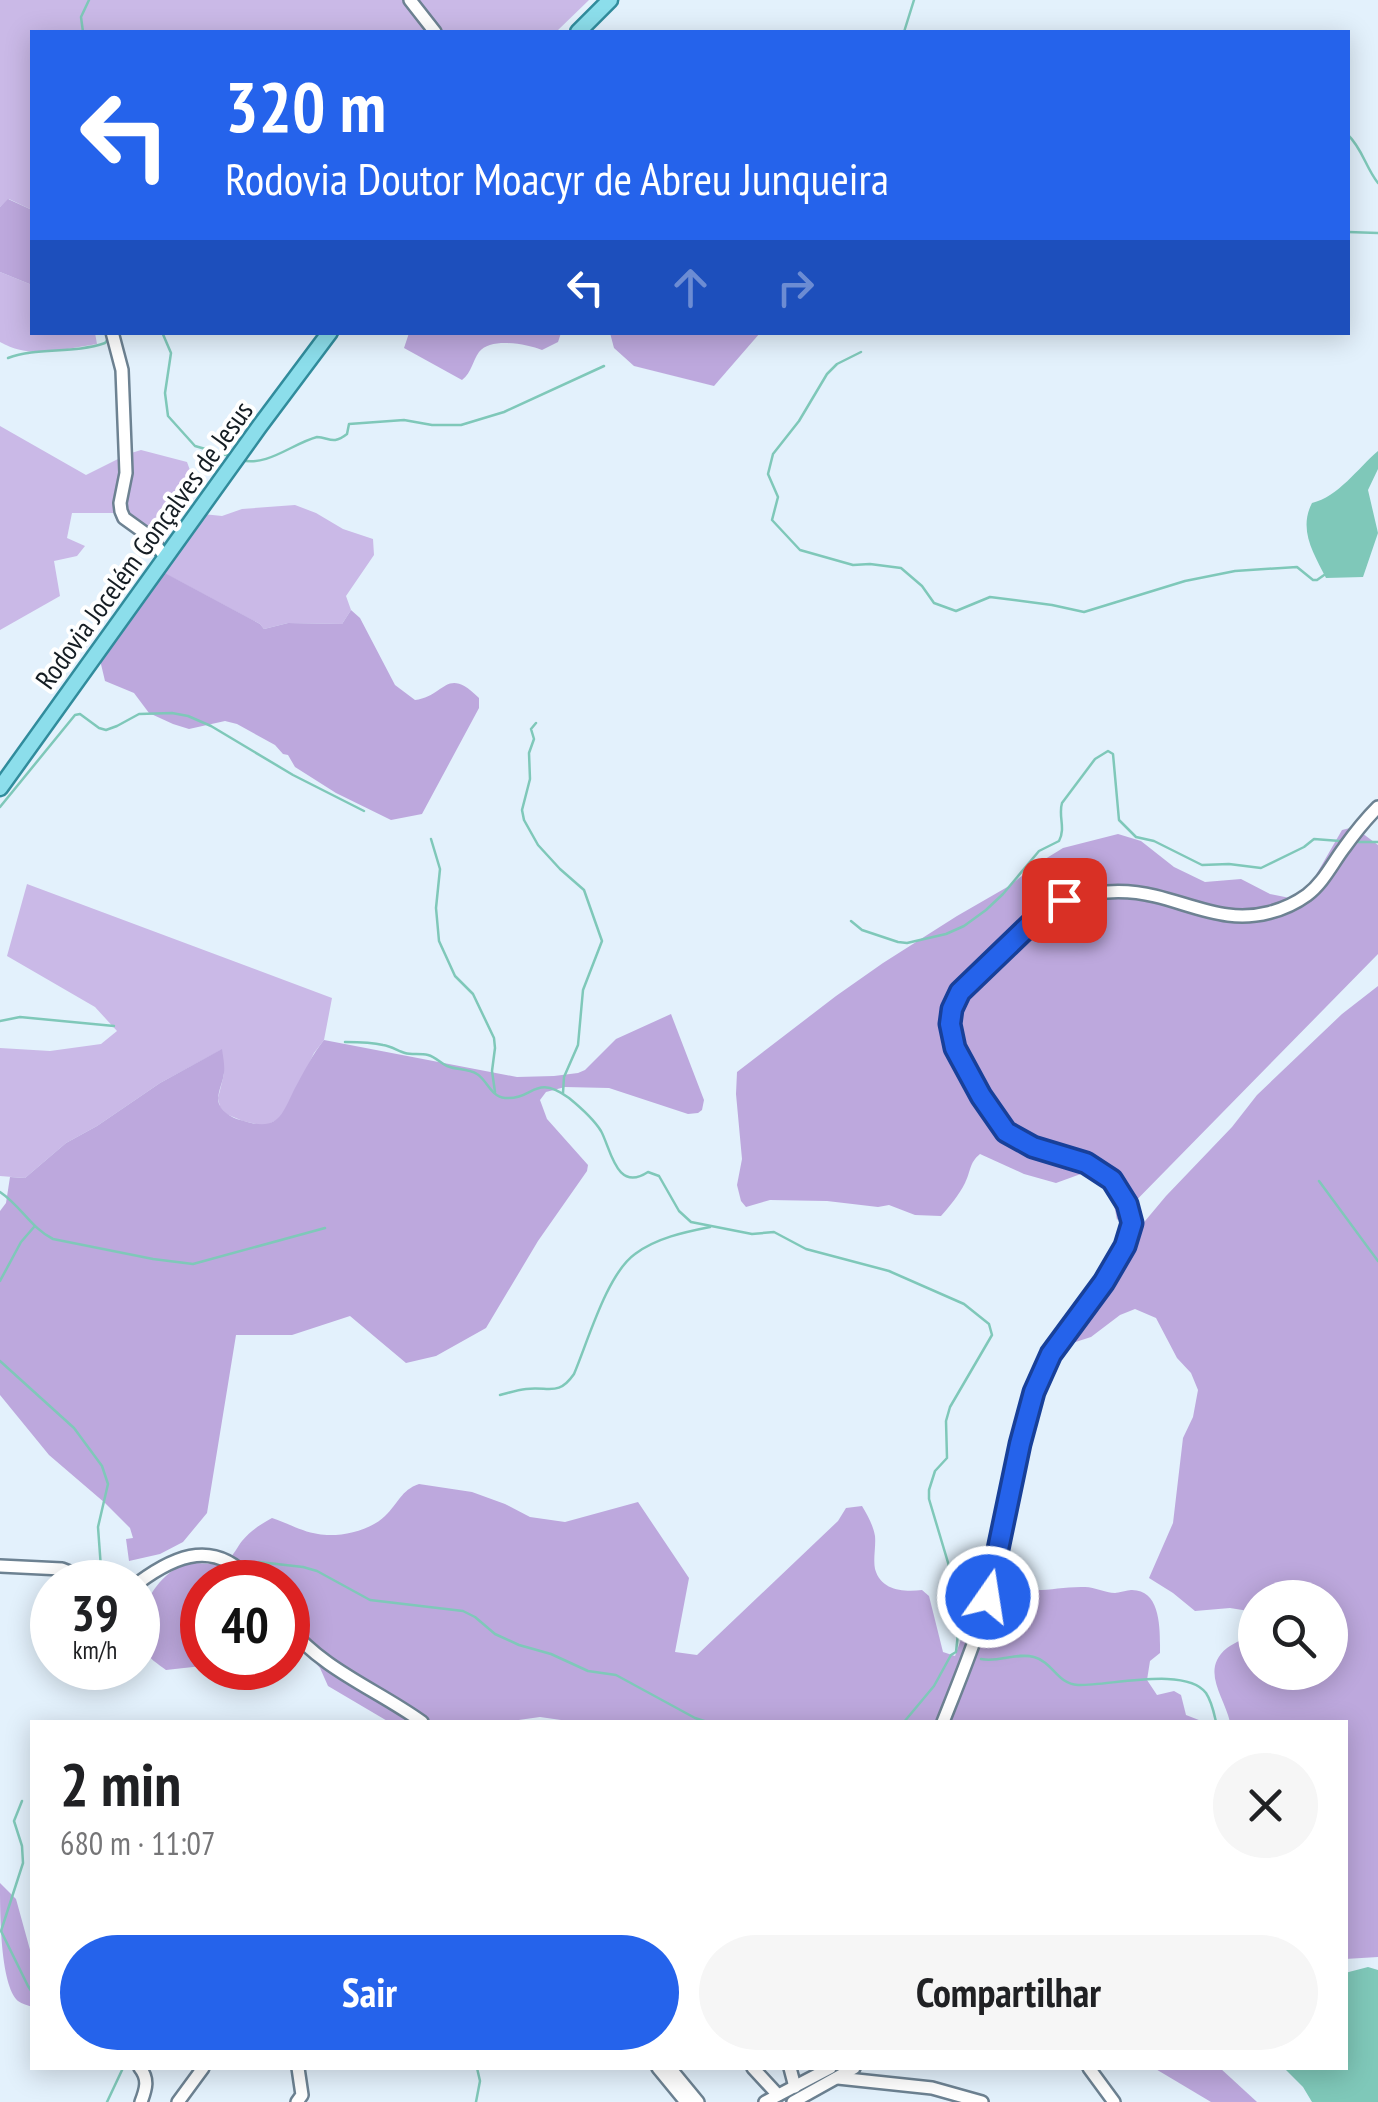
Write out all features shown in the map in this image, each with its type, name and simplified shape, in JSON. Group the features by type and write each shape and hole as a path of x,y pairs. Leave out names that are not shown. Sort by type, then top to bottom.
{"main road":[{"path":"580,30 610,0"},
{"name":"Rodovia Jocelém Gonçalves de Jesus","path":"0,788 328,335"}],"street":[{"path":"410,0 434,30"},
{"path":"113,335 122,370 126,473 121,511 166,558"},
{"path":"944,1720 990,1590 1034,1392 1051,1354 1104,1282 1125,1246 1132,1223 1127,1204 1112,1180 1086,1163 1033,1147 1006,1132 955,1048 950,1024 960,992 1040,915 1064,900 1127,892 1230,916 1280,910 1309,894 1378,807"},
{"path":"160,1567 198,1555 225,1560"},
{"path":"0,1566 30,1568"},
{"path":"310,1647 345,1675 419,1720"},
{"path":"142,2070 146,2076 142,2102"},
{"path":"178,2102 202,2070"},
{"path":"298,2070 301,2100"},
{"path":"660,2070 686,2102"},
{"path":"672,2070 698,2102"},
{"path":"755,2070 778,2095"},
{"path":"791,2070 795,2087"},
{"path":"1090,2070 1114,2102"},
{"path":"764,2102 834,2073 932,2088 982,2102"},
{"path":"793,2102 834,2073"}],"shaded area":[{"path":"0,0 589,0 558,30 30,30 30,209 9,199 0,207"},
{"path":"8,199 30,209 30,284 0,272 0,207"},
{"path":"0,272 30,284 30,335 95,335 97,344 36,352 0,342"},
{"path":"408,335 560,335 558,342 542,350 509,343 484,347 462,380 404,348"},
{"path":"611,335 758,335 714,386 634,366 614,348"},
{"path":"0,426 86,475 141,450 187,462 195,484 154,547 117,522 114,513 72,513 67,538 85,546 77,556 54,561 60,596 0,630"},
{"path":"1378,451 1378,469 1368,490 1378,533 1363,577 1326,578 1307,532 1312,503 1339,488"},
{"path":"295,505 373,539 374,555 346,596 351,610 342,624 288,623 264,629 164,573 203,514 222,516 242,509"},
{"path":"163,572 264,629 288,623 342,624 351,610 360,618 395,685 415,700 452,683 468,688 479,698 479,708 422,814 391,820 336,793 295,767 275,745 237,724 225,721 189,729 173,724 149,713 134,693 105,681 100,660 95,656"},
{"path":"1354,827 1378,845 1378,954 1117,1220 1109,1192 1089,1171 1056,1183 980,1154 960,1192 941,1216 915,1215 889,1205 770,1200 746,1207 741,1201 737,1185 742,1159 737,1072 883,963 1063,848 1118,834 1141,841 1174,867 1205,882 1241,879 1270,894 1290,898 1312,882 1342,830"},
{"path":"27,884 332,998 324,1040 279,1119 265,1126 226,1114 220,1107 218,1098 224,1074 221,1050 160,1083 66,1143 25,1178 0,1176 0,1048 50,1051 101,1044 117,1031 95,1007 7,956"},
{"path":"1378,986 1378,1957 1348,1959 1348,1720 1229,1720 1215,1674 1219,1656 1238,1641 1238,1690 1348,1690 1348,1580 1238,1580 1238,1609 1195,1611 1149,1578 1173,1523 1183,1438 1193,1417 1198,1390 1191,1373 1177,1358 1156,1318 1135,1309 1091,1337 1054,1349 1119,1239 1135,1233 1257,1095 1342,1014"},
{"path":"671,1014 704,1100 702,1110 688,1114 609,1088 565,1087 546,1092 540,1100 547,1119 588,1165 587,1171 538,1241 486,1328 436,1356 406,1363 350,1316 292,1335 236,1335 207,1513 183,1542 160,1554 129,1560 126,1539 133,1538 130,1528 49,1455 0,1395 0,1211 6,1203 10,1177 25,1178 66,1143 222,1049 224,1070 218,1096 221,1108 237,1119 265,1124 282,1113 324,1040 517,1077 578,1073 616,1039"},
{"path":"419,1484 472,1492 530,1517 565,1522 638,1502 689,1578 675,1652 697,1655 838,1521 846,1508 862,1506 874,1532 878,1576 888,1586 922,1590 929,1596 943,1652 955,1656 990,1559 1008,1570 1001,1581 1022,1589 1085,1587 1111,1593 1141,1592 1154,1604 1160,1634 1160,1653 1150,1661 1147,1680 1157,1695 1174,1691 1181,1695 1186,1715 1199,1720 386,1720 328,1686 310,1656 310,1560 228,1560 249,1534 272,1518 318,1534 344,1534 379,1521"},
{"path":"180,1567 180,1668 166,1670 160,1666 160,1583"},
{"path":"0,1883 16,1899 30,1950 30,2006 18,2001 12,1992 2,1946"},
{"path":"1368,1967 1378,1970 1378,2102 1312,2102 1286,2070 1348,2070 1348,1972"},
{"path":"1157,2070 1222,2070 1257,2102 1211,2102"}],"waterway":[{"path":"83,30 81,17 89,0"},
{"path":"905,30 914,0"},
{"path":"1350,137 1378,183"},
{"path":"1350,232 1378,233"},
{"path":"163,335 171,353 165,393 168,416 195,446 233,457"},
{"path":"8,358 93,346 108,339"},
{"path":"861,352 827,374 799,421 773,454 768,474 778,497 772,520 800,550 853,565 901,568 934,603 956,611 990,597 1084,612 1185,581 1235,571 1297,567 1313,580 1327,573"},
{"path":"240,460 270,458 317,437 338,439 347,434 349,424 404,420 461,425 504,412 604,366"},
{"path":"0,807 75,715 80,714 106,730 139,714 172,713 211,726 293,775 364,811"},
{"path":"536,723 531,729 534,739 529,753 524,820 538,845 584,890 602,941 583,990 578,1045 564,1077 563,1093"},
{"path":"851,921 862,930 907,943 964,926 1003,894 1039,851 1059,841 1062,803 1095,759 1108,751 1113,754 1119,820 1136,837 1154,841 1202,865 1261,868 1314,839 1340,841"},
{"path":"431,839 440,869 436,908 439,941 455,976 473,994 494,1038 495,1092"},
{"path":"1358,842 1378,842"},
{"path":"0,1021 20,1017 114,1026"},
{"path":"345,1042 378,1044 431,1056 447,1066 477,1074 500,1097 515,1098 541,1088 557,1091 598,1126 622,1173 629,1177 648,1172 659,1176 679,1211 691,1222 752,1234 774,1232 806,1249 889,1271 964,1304 989,1324 992,1335 950,1407 946,1421 947,1458 935,1471 929,1490 958,1596 956,1652 906,1720"},
{"path":"1319,1181 1378,1261"},
{"path":"0,1192 53,1239 193,1264 325,1228"},
{"path":"0,1281 21,1242 34,1227"},
{"path":"500,1395 563,1386 574,1374 607,1292 625,1264 652,1244 710,1227"},
{"path":"0,1361 74,1428 102,1466 108,1484 98,1527 100,1560"},
{"path":"310,1569 370,1600 463,1611 495,1634 519,1645 588,1671 616,1675 701,1720"},
{"path":"981,1659 1034,1657 1065,1681 1078,1685 1182,1680 1206,1693 1215,1720"},
{"path":"1,1931 23,1863 14,1821 22,1801"},
{"path":"1,1931 30,1989"},
{"path":"107,2102 122,2070"},
{"path":"476,2102 480,2081 477,2070"}],"route":[{"path":"988,1597 1034,1392 1051,1354 1104,1282 1125,1246 1132,1223 1127,1204 1112,1180 1086,1163 1033,1147 1006,1132 955,1048 950,1024 960,992 1040,915 1064,900"}]}
